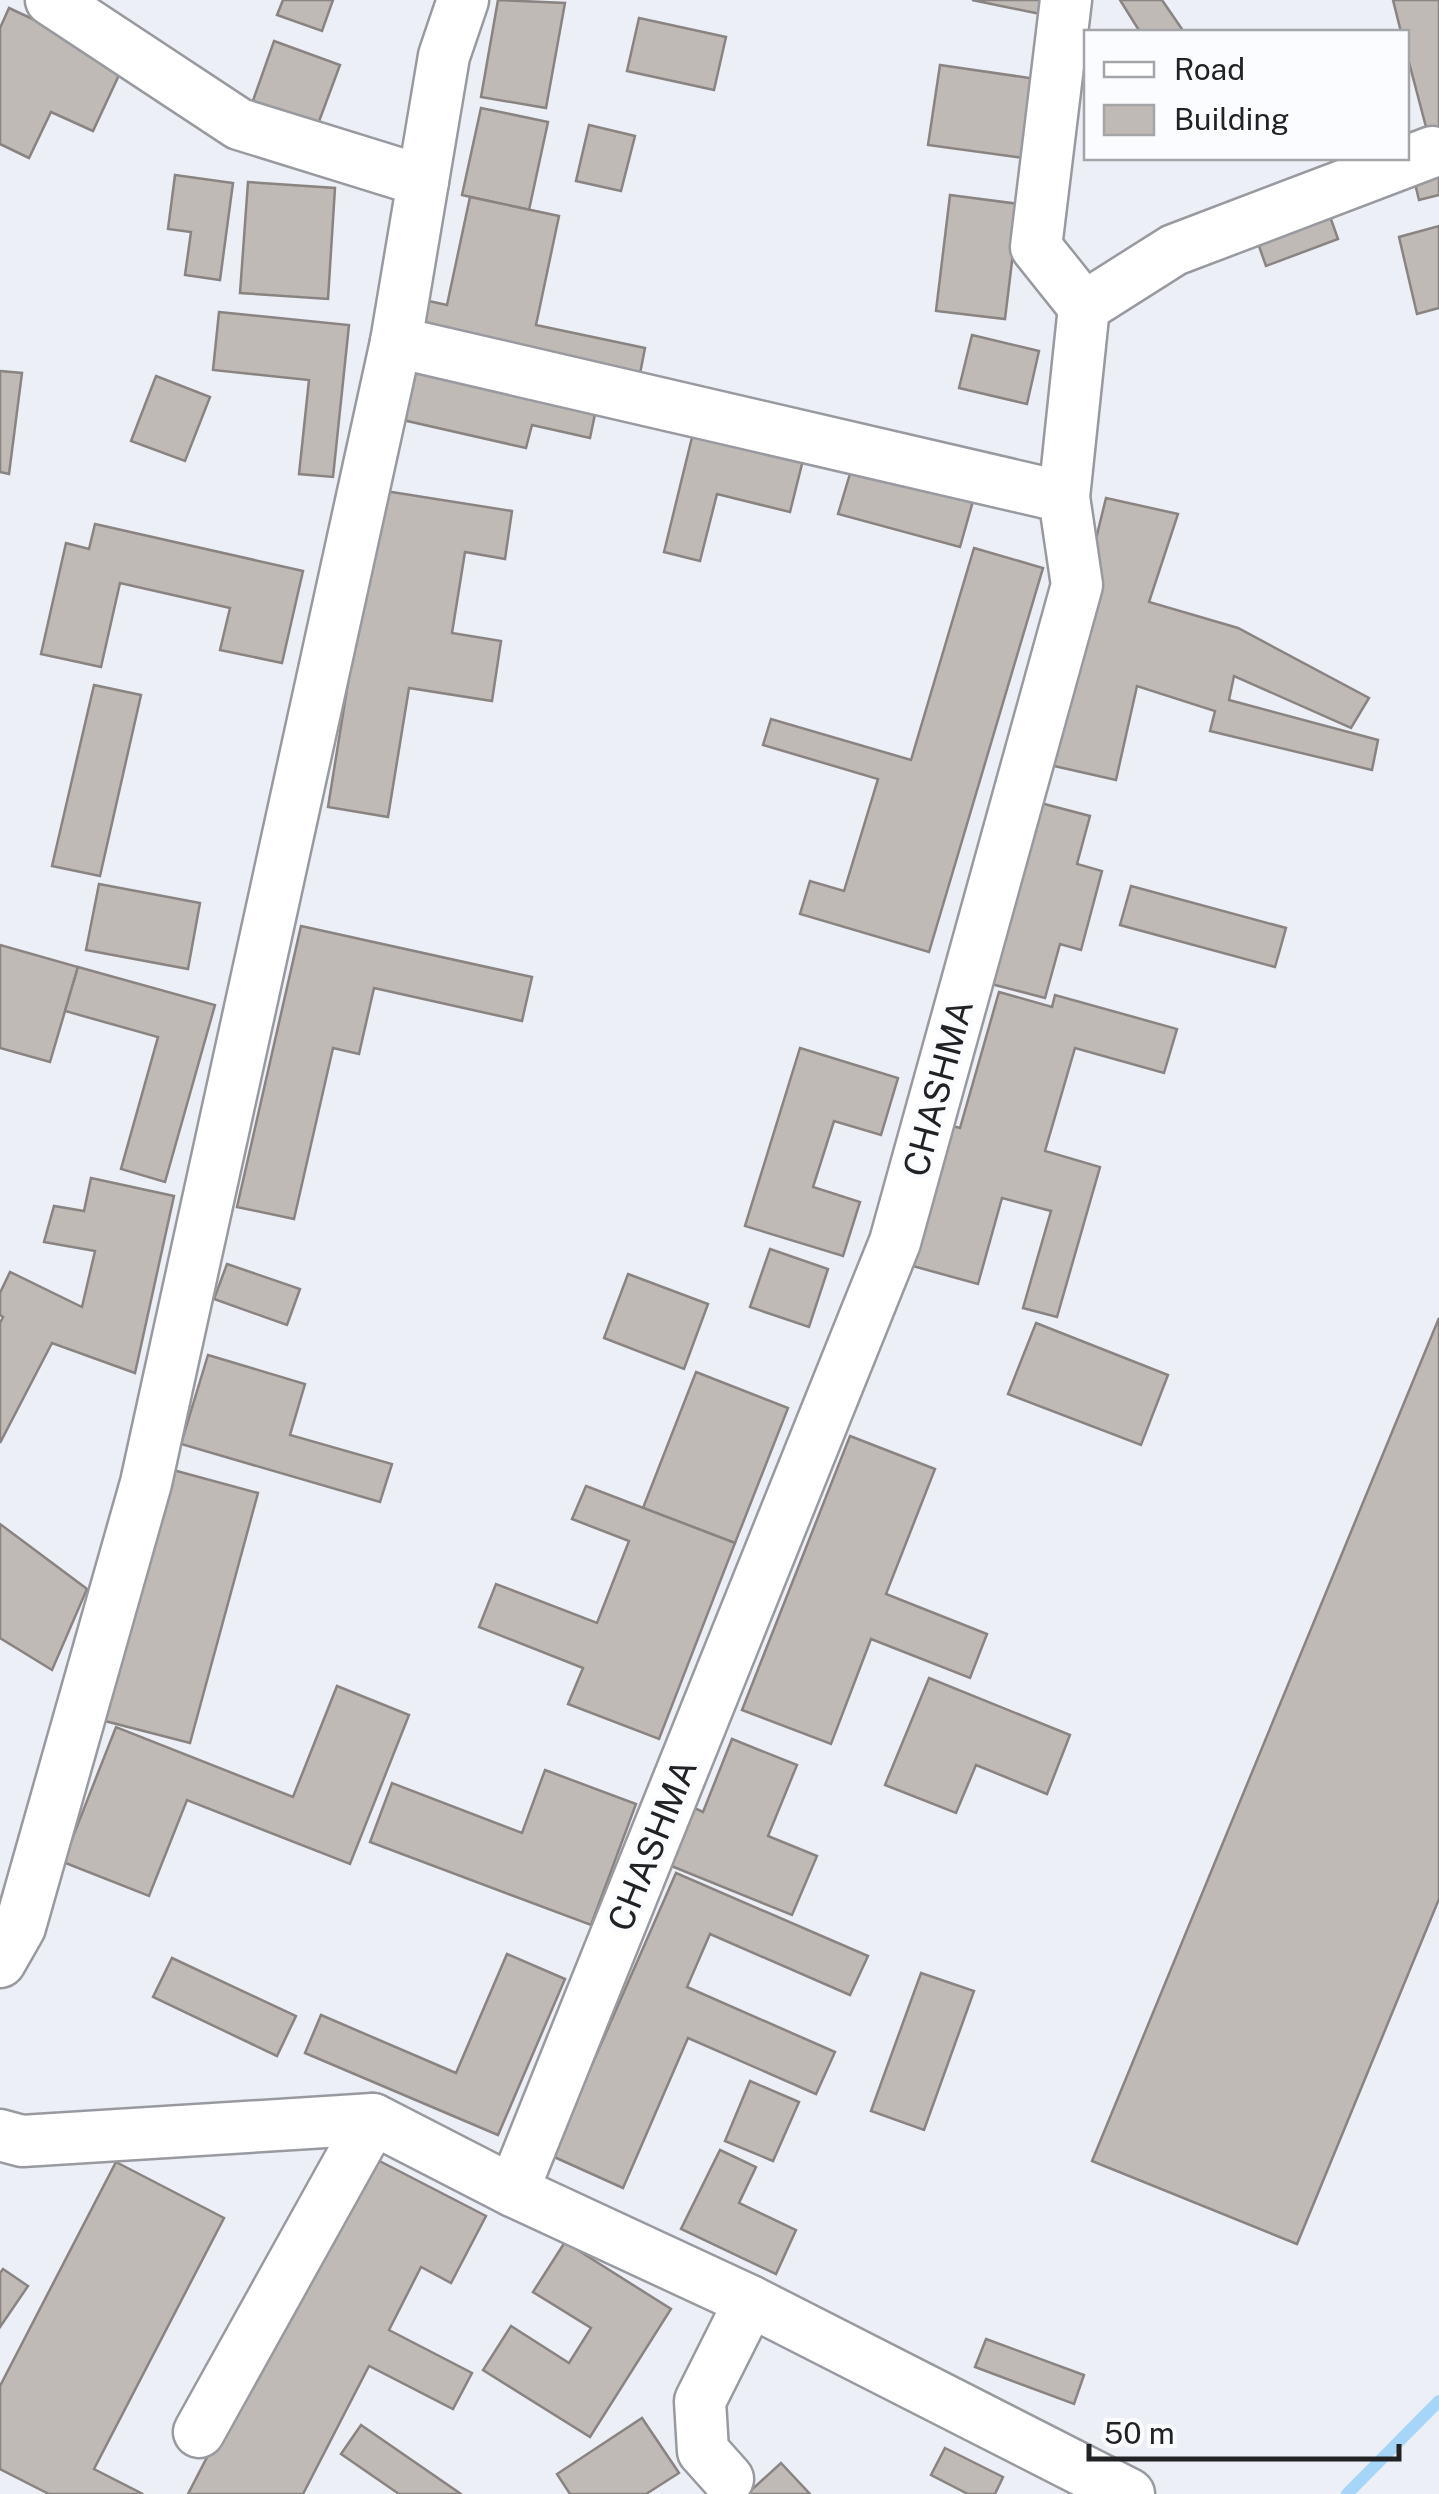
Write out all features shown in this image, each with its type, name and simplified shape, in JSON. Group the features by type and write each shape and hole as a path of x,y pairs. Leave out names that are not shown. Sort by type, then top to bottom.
{"street":[{"path":"51,0 238,124 423,181"},
{"path":"0,1962 20,1927 146,1483 396,342 444,56 463,0"},
{"path":"1066,0 1036,247 1084,306 1174,250 1432,152"},
{"name":"CHASHMA","path":"513,2191 896,1242 1077,585 1064,497 1084,306"},
{"path":"396,342 1064,497"},
{"path":"199,2432 373,2119"},
{"path":"0,2135 22,2140 373,2119 513,2191 750,2301 1128,2494"},
{"path":"728,2479 702,2451 700,2401 750,2301"}],"building":[{"path":"283,0 333,0 322,31 277,15"},
{"path":"498,0 565,3 546,108 481,97"},
{"path":"972,0 1053,0 1050,16"},
{"path":"1120,0 1162,0 1183,30 1139,30"},
{"path":"1393,0 1439,0 1439,195 1419,200 1411,167 1435,161 1409,62 1409,30 1400,30"},
{"path":"9,8 125,62 93,131 51,112 29,158 0,144 0,28"},
{"path":"639,18 726,37 714,90 627,71"},
{"path":"274,41 340,65 314,135 249,112"},
{"path":"940,65 1036,79 1024,158 928,145"},
{"path":"481,108 548,122 529,210 462,195"},
{"path":"589,125 635,136 621,191 576,181"},
{"path":"175,175 233,183 220,280 185,275 191,232 168,229"},
{"path":"248,182 335,188 328,299 240,293"},
{"path":"950,195 1019,204 1005,319 936,311"},
{"path":"470,197 559,216 536,325 645,348 638,384 407,334 415,298 447,305"},
{"path":"1326,205 1338,239 1266,266 1254,232"},
{"path":"1439,226 1439,308 1417,314 1399,237"},
{"path":"219,312 349,325 333,477 299,474 309,380 213,370"},
{"path":"972,335 1039,351 1027,404 959,388"},
{"path":"409,353 599,395 590,438 532,425 526,448 394,418"},
{"path":"0,371 22,373 9,474 0,472"},
{"path":"156,376 210,397 185,461 131,441"},
{"path":"695,425 805,452 790,512 717,494 700,561 664,552"},
{"path":"852,467 973,501 960,547 838,514"},
{"path":"379,490 512,511 505,559 465,552 452,633 501,641 492,701 409,688 388,817 328,807"},
{"path":"1106,498 1178,514 1149,602 1238,628 1369,698 1351,728 1234,676 1229,700 1378,740 1372,770 1210,731 1215,711 1137,686 1116,780 1041,763"},
{"path":"95,524 303,571 282,663 220,650 230,608 120,583 101,667 41,654 66,543 89,549"},
{"path":"974,548 1043,568 929,952 800,914 810,881 844,891 878,779 763,745 771,719 911,760"},
{"path":"94,685 141,695 100,876 52,866"},
{"path":"1029,800 1090,816 1077,864 1102,871 1081,950 1060,944 1045,998 980,981"},
{"path":"99,884 200,903 188,969 86,950"},
{"path":"1131,886 1286,928 1275,967 1120,925"},
{"path":"301,926 532,977 522,1021 374,988 359,1054 333,1048 294,1219 237,1207"},
{"path":"0,945 78,967 50,1062 0,1048"},
{"path":"78,967 215,1005 165,1182 121,1169 158,1037 65,1011"},
{"path":"999,992 1052,1007 1055,995 1177,1029 1164,1073 1075,1048 1045,1151 1100,1167 1057,1317 1023,1308 1051,1211 1002,1198 978,1284 909,1265 949,1125 960,1128"},
{"path":"800,1048 898,1078 881,1135 834,1121 813,1187 860,1202 843,1256 745,1226"},
{"path":"91,1178 174,1196 135,1373 52,1343 0,1443 0,1293 10,1272 82,1307 95,1251 44,1242 54,1206 84,1211"},
{"path":"770,1249 828,1269 809,1327 750,1307"},
{"path":"227,1264 300,1289 287,1325 214,1299"},
{"path":"628,1274 708,1304 684,1369 604,1338"},
{"path":"1439,1318 1439,1899 1297,2244 1092,2161"},
{"path":"1036,1323 1168,1375 1141,1445 1008,1394"},
{"path":"208,1355 305,1384 290,1435 392,1464 380,1502 181,1444"},
{"path":"696,1372 788,1408 735,1543 643,1508"},
{"path":"850,1436 935,1469 886,1594 987,1634 970,1678 871,1639 831,1744 742,1710"},
{"path":"173,1470 258,1493 190,1743 105,1721"},
{"path":"586,1486 735,1543 659,1739 568,1704 583,1668 479,1627 496,1584 597,1623 629,1541 572,1519"},
{"path":"0,1524 87,1589 52,1670 0,1638"},
{"path":"929,1678 1070,1735 1047,1794 976,1765 956,1813 885,1785"},
{"path":"337,1686 409,1715 350,1864 187,1800 149,1896 63,1862 116,1727 293,1797"},
{"path":"732,1739 797,1765 768,1836 817,1856 792,1915 664,1863 688,1805 703,1812"},
{"path":"545,1770 636,1804 591,1925 370,1842 392,1783 522,1833"},
{"path":"676,1873 868,1956 850,1995 710,1934 687,1987 835,2052 816,2094 688,2038 623,2188 552,2156"},
{"path":"507,1954 565,1979 498,2135 305,2053 321,2015 456,2073"},
{"path":"172,1958 296,2016 277,2056 153,1997"},
{"path":"921,1973 974,1991 924,2130 871,2111"},
{"path":"750,2081 799,2102 773,2161 725,2141"},
{"path":"720,2150 756,2167 739,2203 796,2230 776,2274 681,2229"},
{"path":"364,2153 486,2216 451,2283 421,2267 389,2330 472,2373 453,2409 369,2366 303,2494 188,2494"},
{"path":"116,2162 224,2218 94,2469 143,2494 49,2494 0,2469 0,2386"},
{"path":"565,2242 671,2309 590,2437 483,2370 511,2326 569,2363 591,2328 533,2292"},
{"path":"3,2269 28,2286 0,2327 0,2273"},
{"path":"986,2339 1084,2375 1074,2404 975,2367"},
{"path":"642,2418 679,2473 646,2494 570,2494 557,2474"},
{"path":"361,2425 461,2494 399,2494 341,2454"},
{"path":"945,2448 1003,2477 995,2494 968,2494 931,2475"},
{"path":"781,2463 810,2494 747,2494"}],"waterway":[{"path":"1347,2494 1439,2401"}]}
